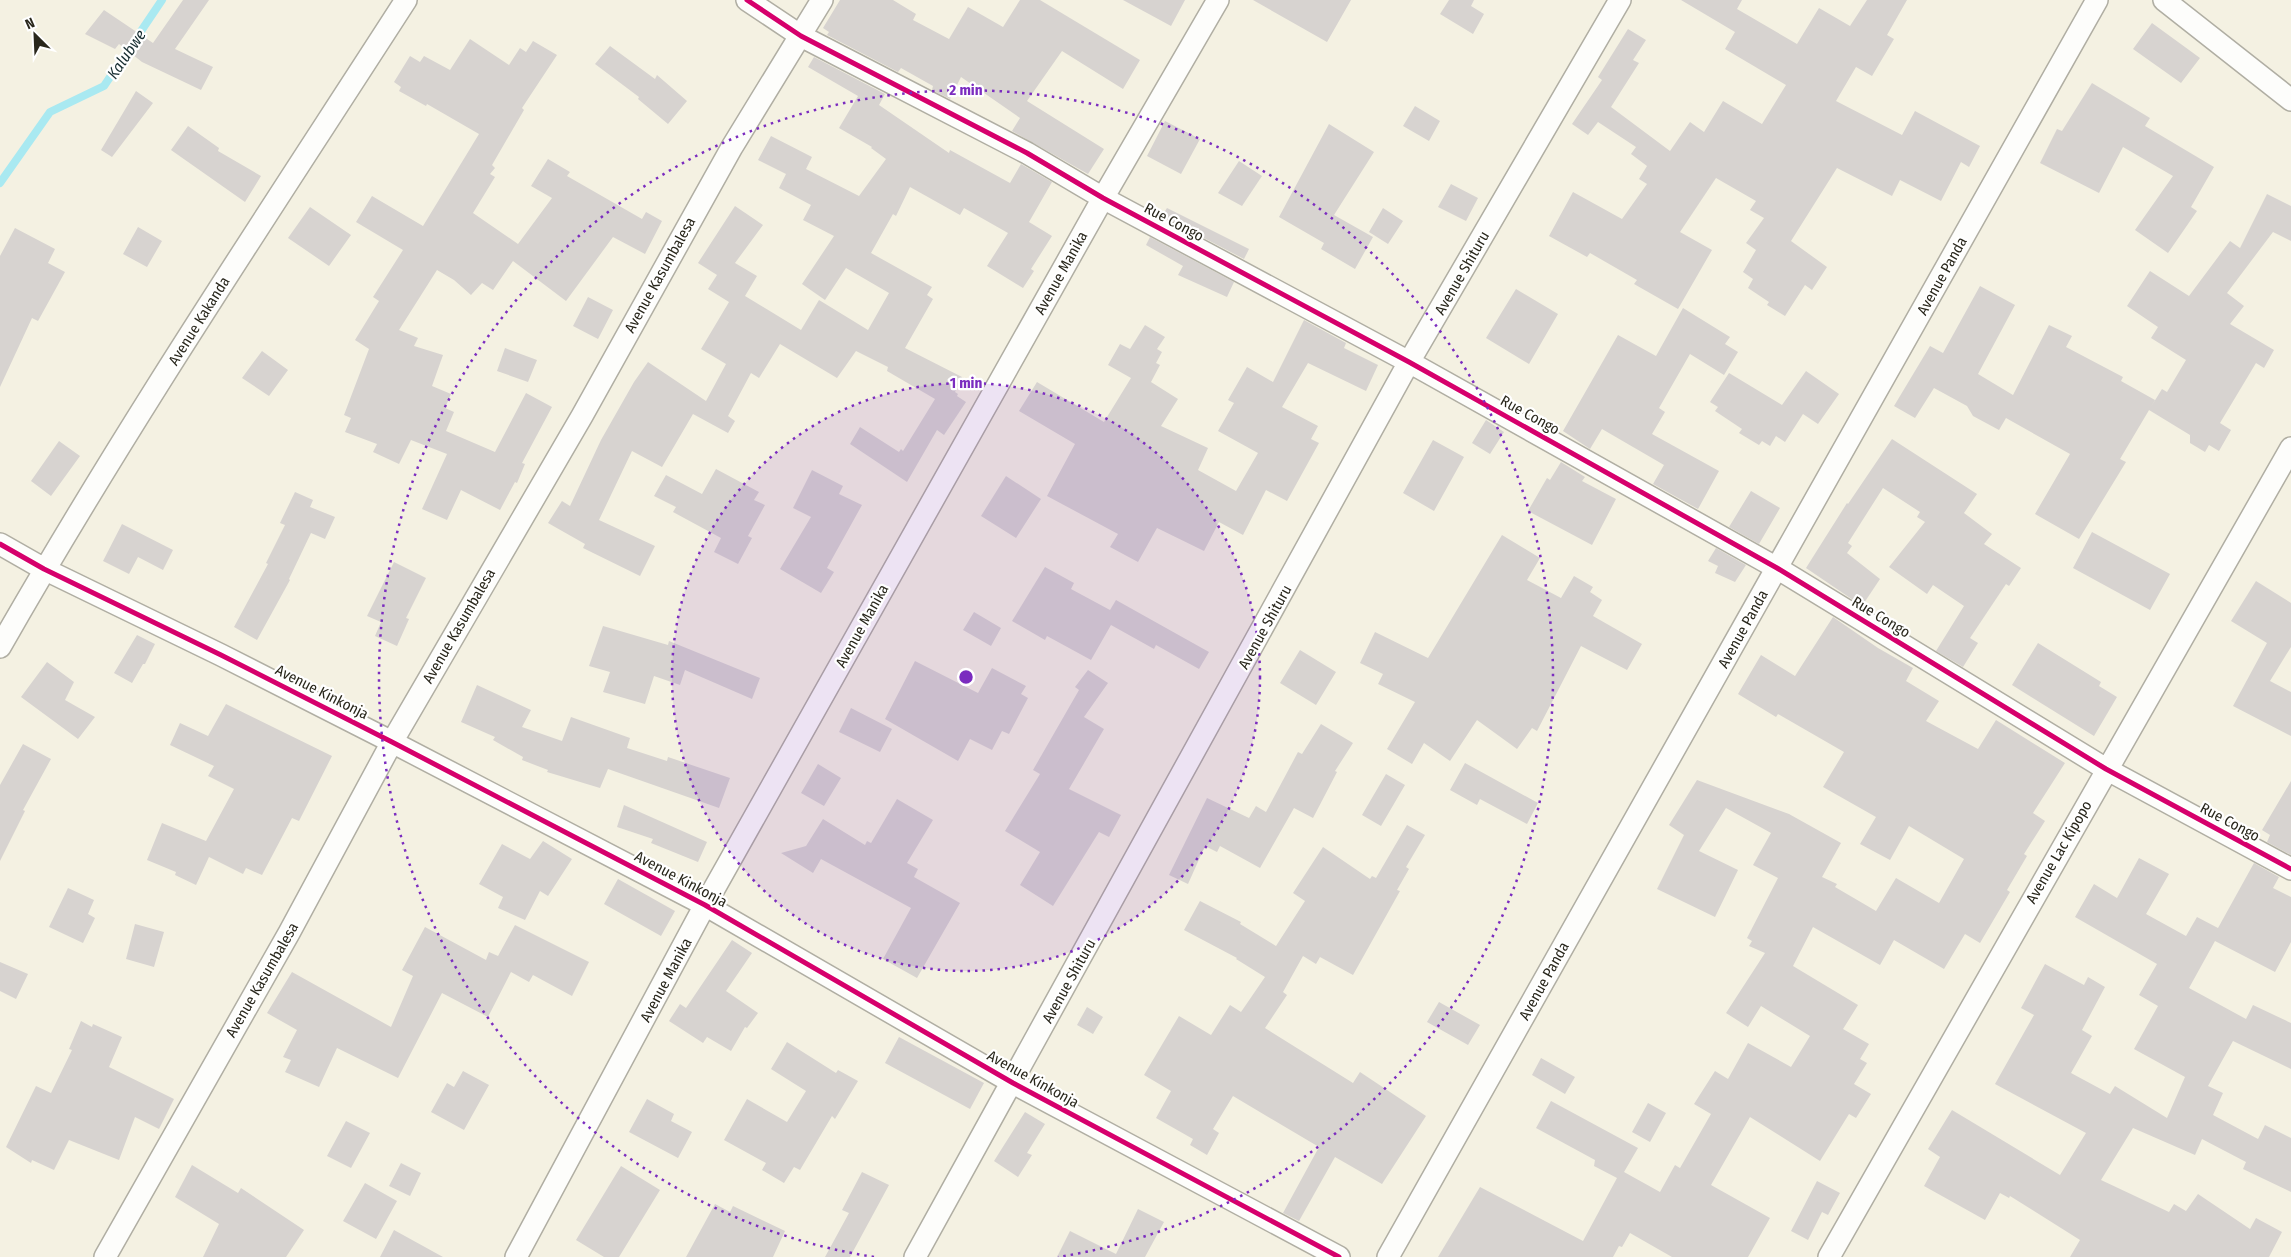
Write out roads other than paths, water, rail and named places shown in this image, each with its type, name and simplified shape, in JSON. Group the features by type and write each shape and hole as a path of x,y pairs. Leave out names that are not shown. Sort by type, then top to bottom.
{"street":[{"name":"Avenue Kakanda","path":"0,647 44,569 208,307 406,0"},
{"name":"Rue Congo","path":"747,0 801,36 1027,153 1103,198 1410,362 1777,568 2106,769 2291,869"},
{"name":"Avenue Kasumbalesa","path":"105,1257 294,924 392,742 582,416 732,147 822,0"},
{"name":"Avenue Manika","path":"516,1257 705,905 1103,198 1218,0"},
{"name":"Avenue Shituru","path":"915,1257 1013,1083 1410,362 1620,0"},
{"name":"Avenue Panda","path":"1388,1257 2098,0"},
{"path":"2164,0 2291,100"},
{"name":"Avenue Lac Kipopo","path":"1829,1257 2291,448"},
{"name":"Avenue Kinkonja","path":"0,544 44,569 221,655 392,742 705,905 1013,1083 1339,1257"}],"waterway":[{"name":"Kalubwe","path":"0,183 50,112 104,86 162,0"}]}
